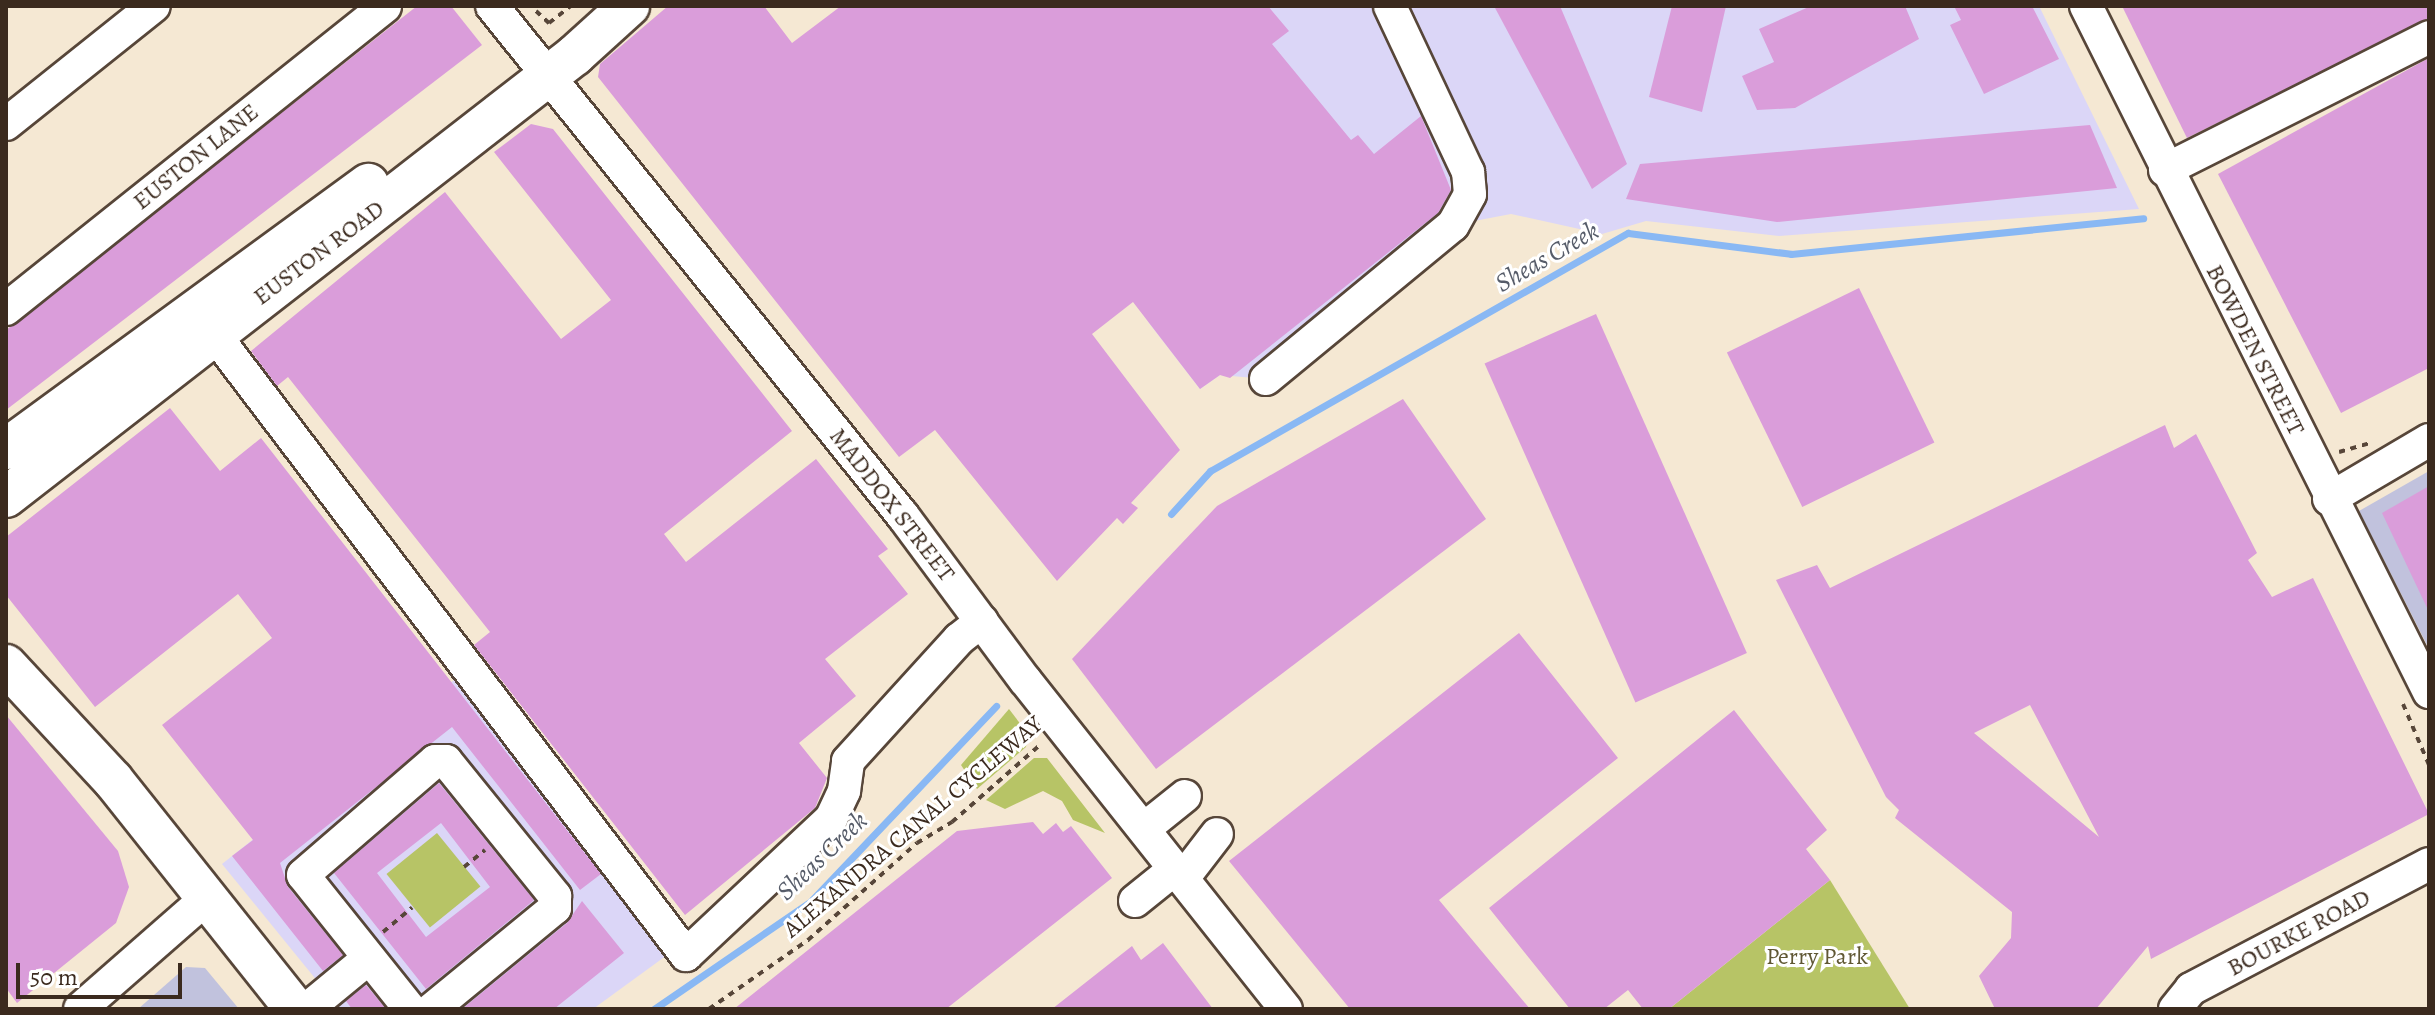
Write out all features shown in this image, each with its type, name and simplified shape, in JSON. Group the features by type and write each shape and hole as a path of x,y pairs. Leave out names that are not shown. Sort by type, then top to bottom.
{"main road":[{"name":"EUSTON ROAD","path":"6,497 214,334 601,6"},
{"name":"EUSTON ROAD","path":"6,449 424,144 543,53 629,6"},
{"path":"6,637 57,698 113,780 295,1009"},
{"path":"6,665 113,780"}],"street":[{"path":"6,124 154,6"},
{"name":"EUSTON LANE","path":"6,309 385,6"},
{"name":"MADDOX STREET","path":"492,6 543,53 1061,726 1286,1009"},
{"path":"1266,379 1464,211 1470,194 1468,172 1390,6"},
{"name":"BOWDEN STREET","path":"2086,6 2329,499 2429,692"},
{"path":"2165,170 2429,37"},
{"path":"214,334 686,955 831,819 844,791 848,761 959,639 982,621"},
{"path":"2329,499 2429,440"},
{"path":"410,1009 303,875 435,761 446,761 555,896 555,908 432,1009"},
{"path":"1145,828 1185,796"},
{"path":"1135,901 1180,872 1217,834"},
{"name":"BOURKE ROAD","path":"2175,1009 2191,989 2429,864"},
{"path":"80,1009 207,898"},
{"path":"307,1009 365,953"}],"path":[{"path":"543,53 571,6"},
{"path":"536,11 543,53"},
{"path":"2335,448 2342,454 2367,442"},
{"name":"ALEXANDRA CANAL CYCLEWAY","path":"709,1009 808,940 1061,726"},
{"path":"365,953 412,908"}],"shaded area":[{"path":"944,6 2039,6 2139,209 1779,236 1646,221 1602,234 1511,214 1453,225 1266,379 1220,375 1200,389 1149,323"},
{"path":"2429,471 2429,649 2359,511"},
{"path":"463,673 674,950 593,1009 340,1009 222,864"},
{"path":"186,967 205,968 239,1009 138,1009"}],"green space":[{"path":"1009,709 1028,734 1026,747 977,789 961,765"},
{"path":"1034,758 1047,758 1105,833 1073,820 1062,801 1043,791 1005,809 986,800"},
{"path":"437,833 480,887 430,928 386,874"},
{"name":"Perry Park","path":"1830,880 1910,1009 1669,1009"}],"building":[{"path":"417,6 451,6 482,45 6,410 6,330"},
{"path":"668,6 764,6 792,43 841,6 1268,6 1289,31 1272,44 1351,140 1358,135 1374,154 1421,116 1451,190 1438,213 1230,378 1220,375 1200,389 1133,302 1092,334 1180,450 1131,503 1138,508 1123,524 1117,518 1057,581 935,430 899,457 598,77 600,64"},
{"path":"1494,6 1560,6 1627,164 1592,189"},
{"path":"1672,6 1726,6 1702,112 1649,97"},
{"path":"1811,6 1905,6 1919,39 1795,108 1757,110 1742,76 1774,62 1759,29"},
{"path":"1954,6 2032,6 2059,59 1984,94 1950,25 1961,20"},
{"path":"2122,6 2429,6 2429,18 2187,138"},
{"path":"2429,58 2429,368 2341,413 2218,174"},
{"path":"531,124 553,129 792,431 664,534 686,562 816,459 888,549 878,556 908,594 825,659 856,696 799,743 827,778 815,808 685,915 474,645 490,632 288,377 277,386 251,351 445,192 561,339 611,300 494,152"},
{"path":"2090,125 2117,188 1777,222 1626,199 1640,164"},
{"path":"1859,288 1934,443 1802,507 1727,352"},
{"path":"1596,314 1747,653 1635,703 1485,364"},
{"path":"1403,399 1486,519 1156,769 1072,659 1217,506"},
{"path":"170,408 220,471 261,438 601,874 580,890 452,727 280,863 288,887 343,955 323,971 232,856 253,840 162,725 272,638 238,594 95,707 6,595 6,537"},
{"path":"2165,425 2174,448 2196,434 2257,553 2248,560 2272,597 2313,578 2429,814 2151,959 2148,946 2096,1009 1995,1009 1979,976 2011,938 2012,912 1895,818 1899,810 1886,797 1776,580 1817,565 1830,588","holes":["2030,705 2099,837 1974,733"]},
{"path":"2429,486 2429,612 2382,513"},
{"path":"1519,633 1618,758 1439,900 1530,1009 1350,1009 1229,861"},
{"path":"1734,710 1827,830 1806,849 1830,880 1669,1009 1643,1009 1628,990 1604,1009 1570,1009 1489,908"},
{"path":"6,715 118,851 129,887 116,923 17,1003 6,988"},
{"path":"439,783 534,900 426,989 334,873","holes":["441,823 490,887 426,937 377,873"]},
{"path":"1033,822 1043,834 1056,823 1063,832 1071,826 1112,878 946,1009 734,1009 957,831"},
{"path":"582,901 624,953 554,1009 462,1009 567,923"},
{"path":"1163,943 1213,1009 1052,1009 1132,946 1141,960"},
{"path":"366,985 386,1009 352,1009 346,1001"}],"waterway":[{"name":"Sheas Creek","path":"1171,514 1210,471 1628,233 1791,254 2143,218"},
{"name":"Sheas Creek","path":"654,1009 811,901 996,706"}]}
